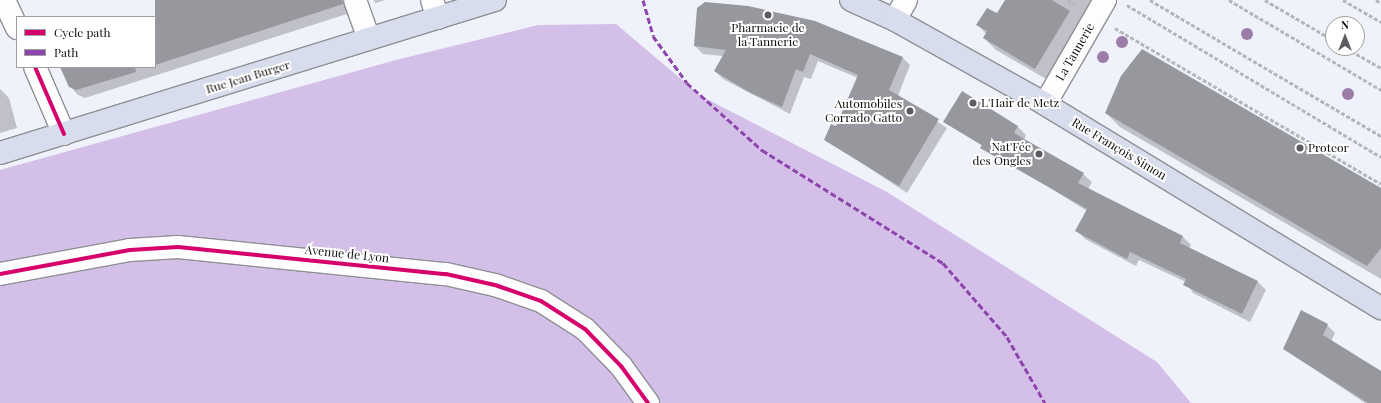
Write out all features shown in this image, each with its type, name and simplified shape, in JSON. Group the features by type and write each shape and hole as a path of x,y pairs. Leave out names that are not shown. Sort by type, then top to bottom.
{"main road":[{"name":"Rue Jean Burger","path":"0,153 369,39 435,9 495,0"},
{"name":"Rue François Simon","path":"851,0 895,20 1045,104 1379,301"}],"street":[{"path":"4,0 16,26"},
{"path":"355,0 369,39"},
{"path":"895,20 906,0"},
{"name":"La Tannerie","path":"1045,104 1113,1"},
{"path":"35,68 64,134"},
{"name":"Avenue de Lyon","path":"0,274 130,250 178,247 446,274 495,284 541,301 585,329 621,366 648,403"}],"path":[{"path":"1150,0 1381,136"},
{"path":"1229,0 1381,90"},
{"path":"1265,0 1325,35"},
{"path":"1343,0 1381,22"},
{"path":"1376,0 1381,3"},
{"path":"1113,1 1381,157"},
{"path":"1108,24 1381,184"},
{"path":"1360,56 1381,68"}],"shaded area":[{"path":"616,24 701,96 887,192 1157,362 1191,403 0,403 0,170 396,60 538,25"}],"building":[{"path":"155,0 342,0 343,4 156,65"},
{"path":"1005,0 1052,0 1070,11 1035,69 983,38 987,31 976,25 987,8 997,13"},
{"path":"705,2 748,6 815,21 903,57 889,90 939,119 899,186 824,140 831,124 836,126 858,75 810,54 803,72 796,69 782,107 749,92 714,71 726,50 694,46 697,8"},
{"path":"1142,49 1381,188 1381,248 1367,266 1105,113 1121,76"},
{"path":"60,68 135,68 136,72 76,90 69,87"},
{"path":"962,91 1018,126 1014,133 1084,173 1078,183 1183,236 1180,243 1258,281 1242,314 1183,285 1186,279 1130,252 1127,259 1075,231 1087,209 980,148 982,145 943,122"},
{"path":"1301,310 1328,324 1323,335 1381,371 1381,403 1368,403 1283,349"}],"marked path":[{"path":"643,0 653,36 687,83 762,150 943,263 1007,337 1045,403"}],"cycle path":[{"path":"35,68 64,134"},
{"path":"0,274 130,250 178,247 446,274 495,285 541,301 585,329 621,366 648,403"}],"place":[{"name":"Pharmacie de la Tannerie","path":"768,15"},
{"name":"L'Hair de Metz","path":"973,103"},
{"name":"Automobiles Corrado Gatto","path":"910,111"},
{"name":"Proteor","path":"1300,148"},
{"name":"Nat'Fée des Ongles","path":"1039,154"}]}
